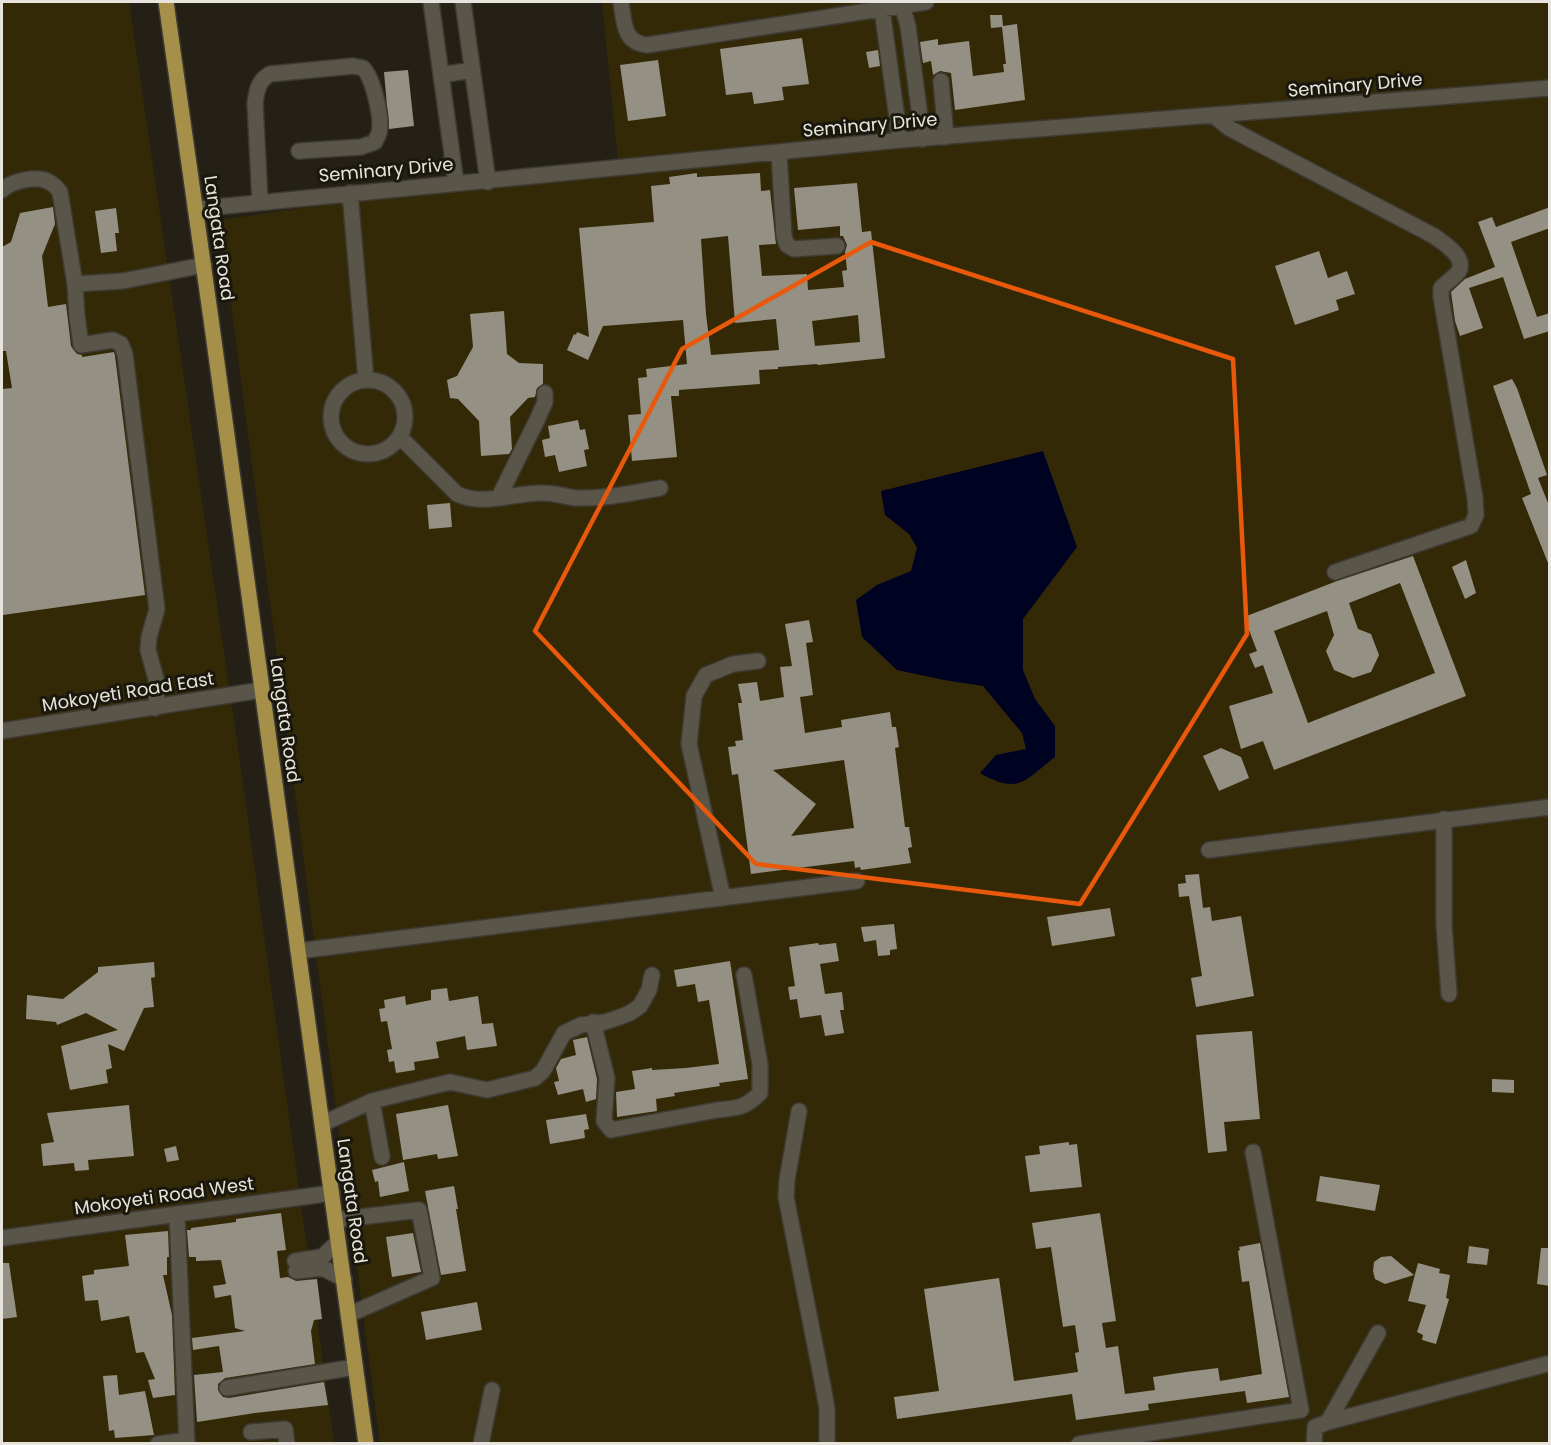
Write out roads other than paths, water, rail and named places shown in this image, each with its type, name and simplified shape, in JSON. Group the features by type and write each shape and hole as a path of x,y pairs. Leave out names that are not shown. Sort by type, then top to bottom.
{"main road":[{"name":"Langata Road","path":"166,2 366,1443"}],"street":[{"path":"431,2 456,183"},
{"path":"463,2 488,182"},
{"path":"621,2 625,31 628,37 639,45 881,4 926,2"},
{"path":"901,3 908,26 923,139"},
{"path":"881,4 900,140"},
{"path":"260,202 255,103 257,89 262,79 270,74 353,66 363,68 369,74 376,101 380,131 375,142 361,147 299,151"},
{"path":"441,75 472,70"},
{"path":"941,81 946,137"},
{"name":"Seminary Drive","path":"195,209 900,140 1550,88"},
{"path":"1214,116 1229,128 1434,236 1455,253 1460,262 1459,271 1441,288 1441,297 1475,498 1474,520 1471,526 1459,531 1335,572"},
{"path":"779,153 784,236 787,245 794,249 837,246"},
{"path":"2,190 25,180 42,179 52,183 60,192 75,285 81,345 116,340 121,344 124,354 158,609 149,637 148,650 158,686 155,708"},
{"path":"350,193 366,380"},
{"path":"75,285 123,281 204,265"},
{"path":"366,380 379,381 391,387 400,398 405,411 405,424 400,437 390,447 378,453 364,454 346,446 333,430 331,416 334,402 341,391 352,383 366,380"},
{"path":"499,497 537,420 545,402 546,393"},
{"path":"400,437 457,494 465,498 483,500 544,493 576,498 613,496 660,488"},
{"path":"723,898 689,744 694,696 706,675 733,664 758,661"},
{"name":"Mokoyeti Road East","path":"2,731 261,690"},
{"path":"1209,850 1550,807"},
{"path":"1444,819 1444,924 1449,994"},
{"path":"298,951 857,881"},
{"path":"322,1124 372,1101 450,1082 487,1090 535,1078 543,1071 564,1033 581,1025 605,1022 630,1013 640,1006 649,990 652,975"},
{"path":"593,1022 607,1078 604,1121 611,1130 749,1104 760,1093 760,1064 744,975"},
{"path":"372,1101 382,1157"},
{"path":"799,1112 786,1197 827,1409 827,1443"},
{"path":"1079,1443 1301,1410 1253,1152"},
{"name":"Mokoyeti Road West","path":"2,1238 332,1193"},
{"path":"336,1220 419,1210 432,1278 348,1315"},
{"path":"158,1443 187,1442 177,1215"},
{"path":"338,1242 322,1257 296,1266 323,1268 344,1279"},
{"path":"1328,1422 1378,1333"},
{"path":"1314,1443 1316,1427 1328,1422 1546,1364"},
{"path":"227,1388 355,1366"},
{"path":"481,1443 492,1390"},
{"path":"251,1432 285,1429 287,1443"}],"water":[{"path":"1043,451 1077,547 1023,619 1023,670 1035,699 1055,726 1055,757 1028,778 1013,784 993,780 980,773 996,755 1026,749 1022,733 983,686 897,670 862,637 856,600 877,585 911,571 917,548 909,534 885,515 881,491"}]}
